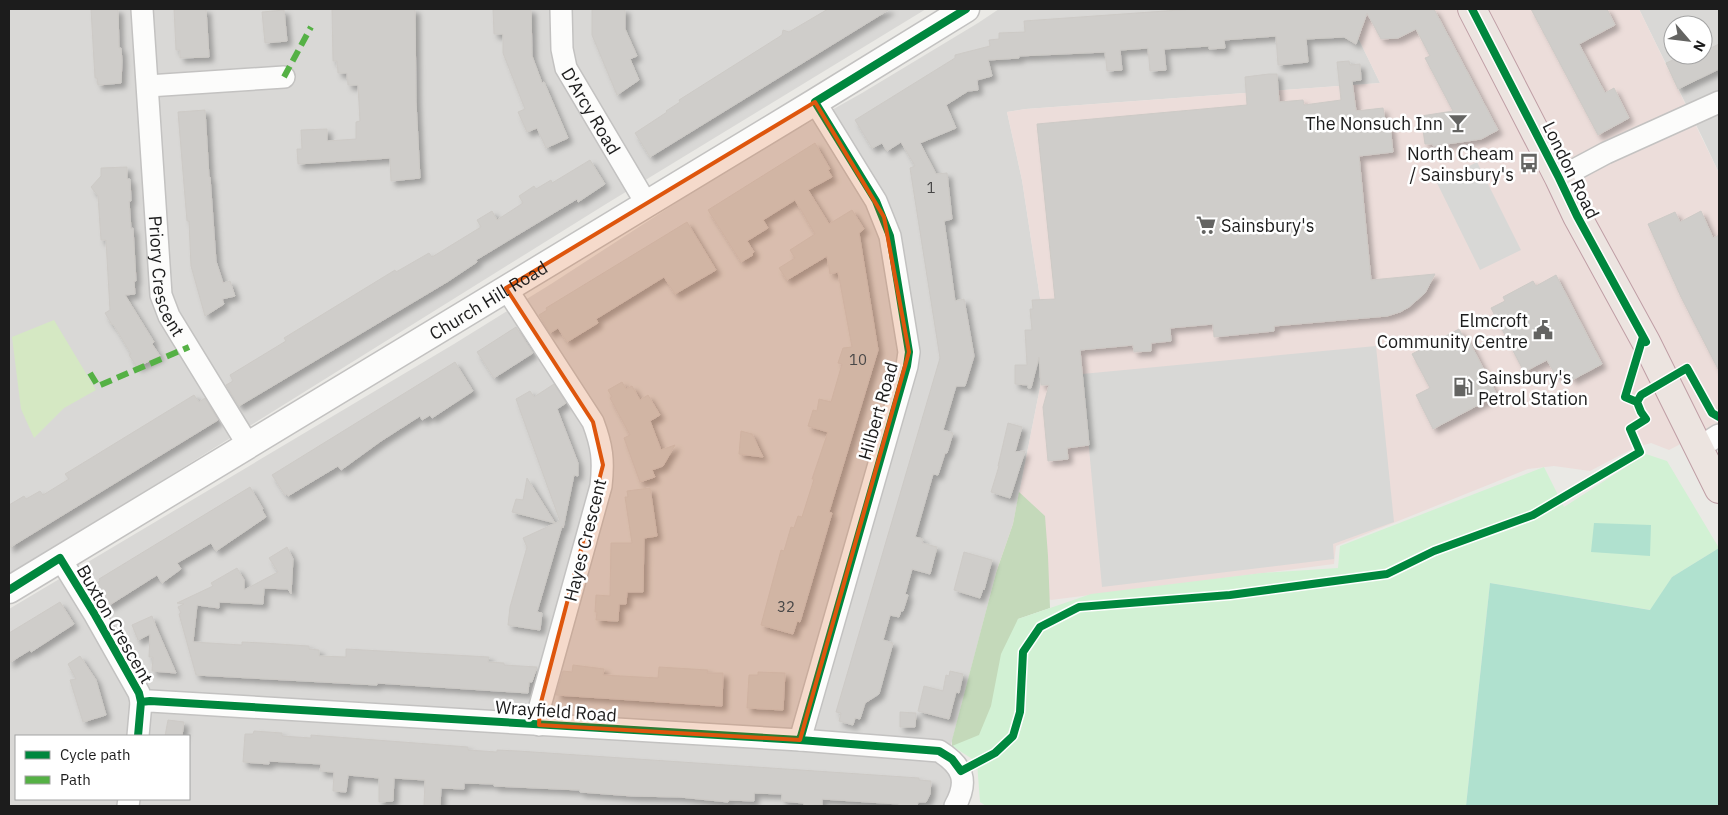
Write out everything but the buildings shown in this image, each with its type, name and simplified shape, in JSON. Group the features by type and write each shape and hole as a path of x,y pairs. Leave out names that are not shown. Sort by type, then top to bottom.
{"highway":[{"name":"London Road","path":"1472,9 1559,178 1576,216 1646,342 1664,381 1709,441 1719,490"}],"street":[{"name":"Priory Crescent","path":"142,9 161,295 170,316 248,445"},
{"name":"D'Arcy Road","path":"561,9 562,49 566,68 646,203"},
{"name":"Church Hill Road","path":"9,590 966,9"},
{"path":"148,86 284,77"},
{"name":"Hilbert Road","path":"800,740 907,366 909,352 890,236 884,217 815,102"},
{"path":"1559,178 1606,153 1719,102"},
{"name":"Hayes Crescent","path":"506,288 593,422 600,442 603,465 601,486 540,706 538,725"},
{"name":"Buxton Crescent","path":"60,558 135,685 141,702 138,735"},
{"name":"Wrayfield Road","path":"141,702 800,740 939,751 952,759 961,771 962,792 955,806"}],"highlighted area":[{"path":"815,102 884,217 909,352 800,740 539,725 540,706 603,465 593,422 506,288"}],"shaded area":[{"path":"9,9 926,9 606,204 9,576"},
{"path":"999,9 1344,9 1380,83 1026,109 1007,112 1022,180 1040,298 1045,362 1013,524 996,573 951,745 957,786 957,806 9,806 9,609 454,344 551,284 736,164 862,93"},
{"path":"1344,9 1639,9 1663,58 1663,65 1666,65 1719,173 1719,424 1669,450 1651,443 1634,448 1590,471 1554,466 1528,469 1336,546 1334,564 1051,600 996,573 1013,524 1045,362 1040,298 1022,180 1007,112 1026,109 1380,83"},
{"path":"1639,9 1719,9 1719,173 1667,65 1713,65 1713,15 1663,15 1663,58"},
{"path":"1477,162 1521,250 1480,270 1437,183"},
{"path":"1376,346 1394,522 1333,544 1334,559 1102,587 1082,374"}],"green space":[{"path":"54,320 96,390 64,408 34,438 21,409 12,337"},
{"path":"1646,454 1667,461 1719,548 1672,577 1651,610 1490,583 1466,806 986,806 980,802 977,762 952,746 979,735 991,706 1001,654 1018,619 1091,594 1262,573 1338,568 1340,546 1544,467 1564,507"},
{"path":"1019,492 1045,516 1050,608 1018,619 1005,720 972,753 952,746 952,740 996,573 1013,524"},
{"path":"1594,523 1651,525 1650,556 1591,552"},
{"path":"1719,548 1719,806 1466,806 1490,583 1650,610 1672,577"}],"marked path":[{"path":"284,77 311,27"},
{"path":"90,373 98,386 189,347"}],"cycle path":[{"path":"800,740 907,366 909,352 890,236 876,201 815,102 966,9"},
{"path":"1472,9 1577,216 1646,342"},
{"path":"1637,402 1625,397 1643,337"},
{"path":"141,702 150,701 800,740 939,751 952,759 961,771 995,753 1013,736 1020,712 1023,652 1040,627 1079,607 1230,595 1387,574 1434,551 1533,515 1640,452 1630,429 1646,419 1637,402 1641,395 1687,368 1712,413 1719,417"},
{"path":"9,590 60,558 139,693 141,702 138,735"}],"place":[{"name":"The Nonsuch Inn","path":"1458,123"},
{"name":"North Cheam / Sainsbury's","path":"1529,163"},
{"name":"Sainsbury's","path":"1206,225"},
{"name":"Elmcroft Community Centre","path":"1543,330"},
{"name":"Sainsbury's Petrol Station","path":"1463,387"}]}
